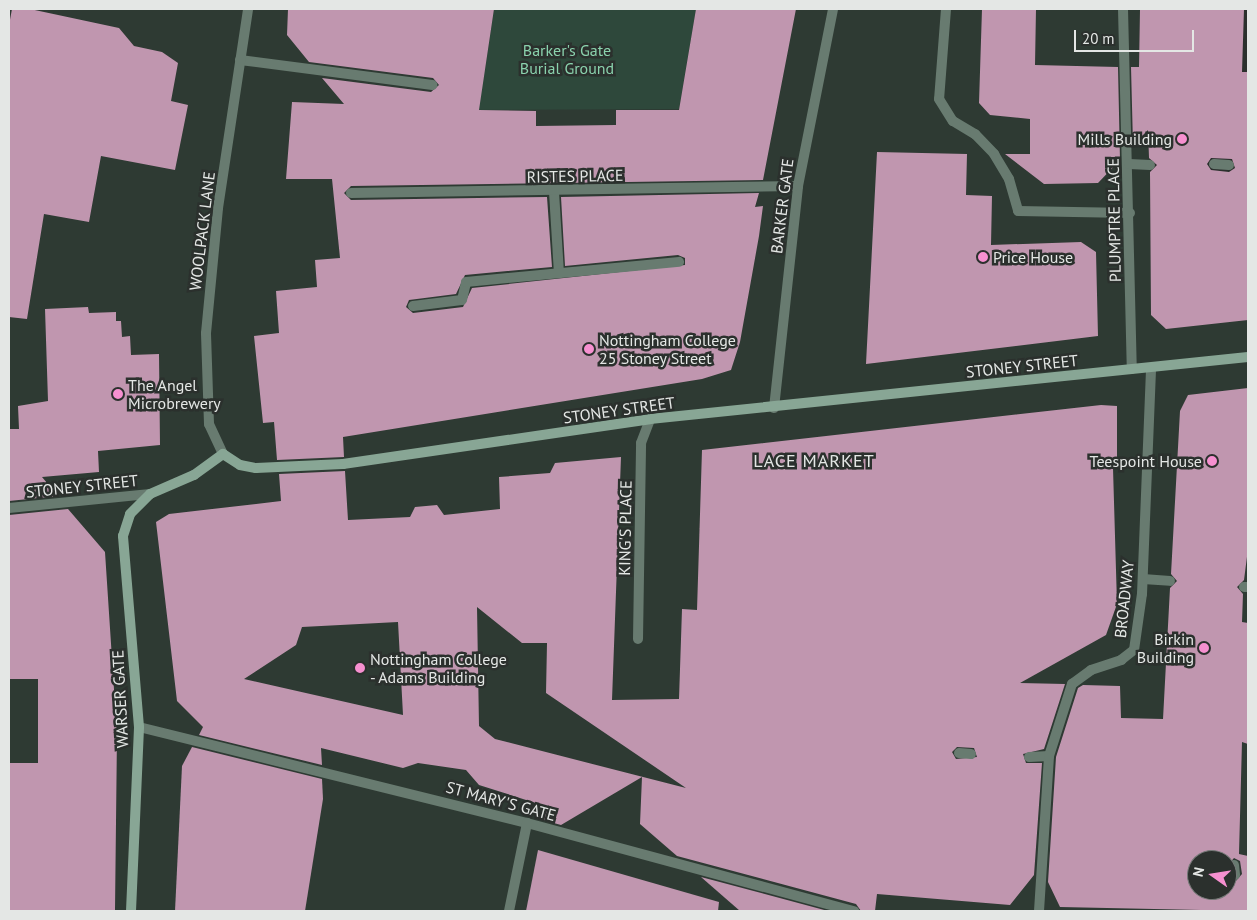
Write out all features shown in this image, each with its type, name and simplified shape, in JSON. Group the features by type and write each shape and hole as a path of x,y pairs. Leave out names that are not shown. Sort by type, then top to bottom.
{"street":[{"name":"WOOLPACK LANE","path":"224,454 209,424 206,333 218,208 248,9"},
{"name":"BARKER GATE","path":"774,408 798,186 833,9"},
{"path":"946,9 938,99 952,121 975,134 994,154 1010,179 1018,211 1130,213"},
{"name":"PLUMPTRE PLACE","path":"1123,9 1122,70 1129,164 1132,369"},
{"path":"240,60 432,85"},
{"path":"1129,164 1150,165"},
{"path":"1214,164 1229,165"},
{"name":"RISTES PLACE","path":"351,194 554,192 798,186"},
{"path":"554,192 559,273"},
{"path":"413,306 462,300 466,282 678,262"},
{"name":"STONEY STREET","path":"9,508 150,494 194,475 224,454 240,465 287,469 424,455 650,419 774,408 1248,356"},
{"name":"BROADWAY","path":"1039,911 1050,756 1072,684 1091,670 1122,660 1134,650 1143,579 1151,368"},
{"name":"KING'S PLACE","path":"638,639 641,443 650,419"},
{"name":"WARSER GATE","path":"131,911 139,727 123,536 130,514 150,494"},
{"path":"1143,579 1170,581"},
{"name":"ST MARY'S GATE","path":"139,727 526,823 812,907 854,911"},
{"path":"959,753 971,754"},
{"path":"1029,757 1050,756"},
{"path":"509,911 526,823"}],"shaded area":[{"path":"9,9 1140,9 1139,71 1148,71 1151,205 1248,182 1248,911 9,911"}],"green space":[{"name":"Barker's Gate Burial Ground","path":"494,9 696,9 679,109 438,110 485,70"}],"building":[{"path":"12,9 30,9 119,28 134,46 162,52 178,63 171,101 188,105 175,170 101,156 89,222 44,214 27,319 9,317 9,25"},
{"path":"288,9 494,9 479,110 536,111 536,126 616,125 616,110 679,110 696,9 796,9 763,180 351,186 344,193 351,200 547,197 552,267 465,275 456,294 409,300 406,307 413,313 463,307 472,288 685,265 685,258 678,255 565,266 561,197 759,193 755,207 763,206 759,236 740,342 731,370 702,379 343,437 344,457 277,460 274,422 263,423 254,336 279,333 276,291 317,287 315,260 340,258 332,179 286,179 292,102 344,104 322,78 431,92 439,85 433,78 309,62 287,35"},
{"path":"982,9 1036,9 1035,65 1118,67 1120,160 1098,183 1044,184 1005,154 1030,154 1030,119 990,115 979,103"},
{"path":"1140,9 1244,9 1242,72 1248,72 1248,320 1166,329 1151,315 1150,172 1157,165 1149,158 1148,130 1133,145 1131,67 1139,67","holes":["1211,158 1232,159 1235,168 1229,172 1211,170 1207,164"]},
{"name":"Price House","path":"877,152 967,154 966,195 992,196 991,245 1081,242 1096,252 1098,336 866,364"},
{"path":"88,307 89,313 116,312 116,321 121,321 122,337 130,336 131,355 159,354 160,445 98,451 99,472 42,477 58,496 9,501 9,429 19,429 18,406 48,401 45,309"},
{"path":"1248,388 1248,549 1244,580 1237,587 1243,594 1242,622 1248,623 1248,744 1242,742 1239,854 1248,856 1248,911 1060,907 1048,882 1056,757 1078,688 1083,685 1120,686 1121,718 1163,719 1170,588 1177,581 1171,574 1180,411 1188,395"},
{"path":"1101,405 1117,406 1117,468 1113,468 1117,604 1106,635 1020,683 1065,684 1044,749 1023,754 1026,763 1042,763 1034,875 1010,905 877,894 875,911 861,911 856,904 677,856 640,824 642,777 561,825 543,820 545,806 479,785 466,770 418,763 403,768 321,748 322,765 199,735 203,727 177,701 156,522 169,514 281,501 279,474 345,471 348,520 410,517 415,507 437,505 444,515 500,509 499,477 550,473 555,463 621,457 612,700 679,699 682,609 697,610 702,450","holes":["477,607 522,643 547,643 546,693 686,788 495,739 479,726","398,622 403,715 244,679 296,645 302,627","957,747 974,748 977,757 956,759 952,752"]},
{"path":"68,509 105,552 117,735 115,911 9,911 9,763 38,763 38,679 9,679 9,515"},
{"path":"192,747 322,779 323,799 305,911 175,911 182,766"},
{"path":"538,850 719,902 718,911 526,911"},
{"path":"701,877 828,911 740,911"}],"place":[{"name":"Mills Building","path":"1182,139"},
{"name":"Price House","path":"983,257"},
{"name":"Nottingham College 25 Stoney Street","path":"589,349"},
{"name":"The Angel Microbrewery","path":"118,394"},
{"name":"Teespoint House","path":"1212,461"},
{"name":"Birkin Building","path":"1204,648"},
{"name":"Nottingham College - Adams Building","path":"360,668"}],"district":[{"name":"LACE MARKET","path":"814,461"}]}
